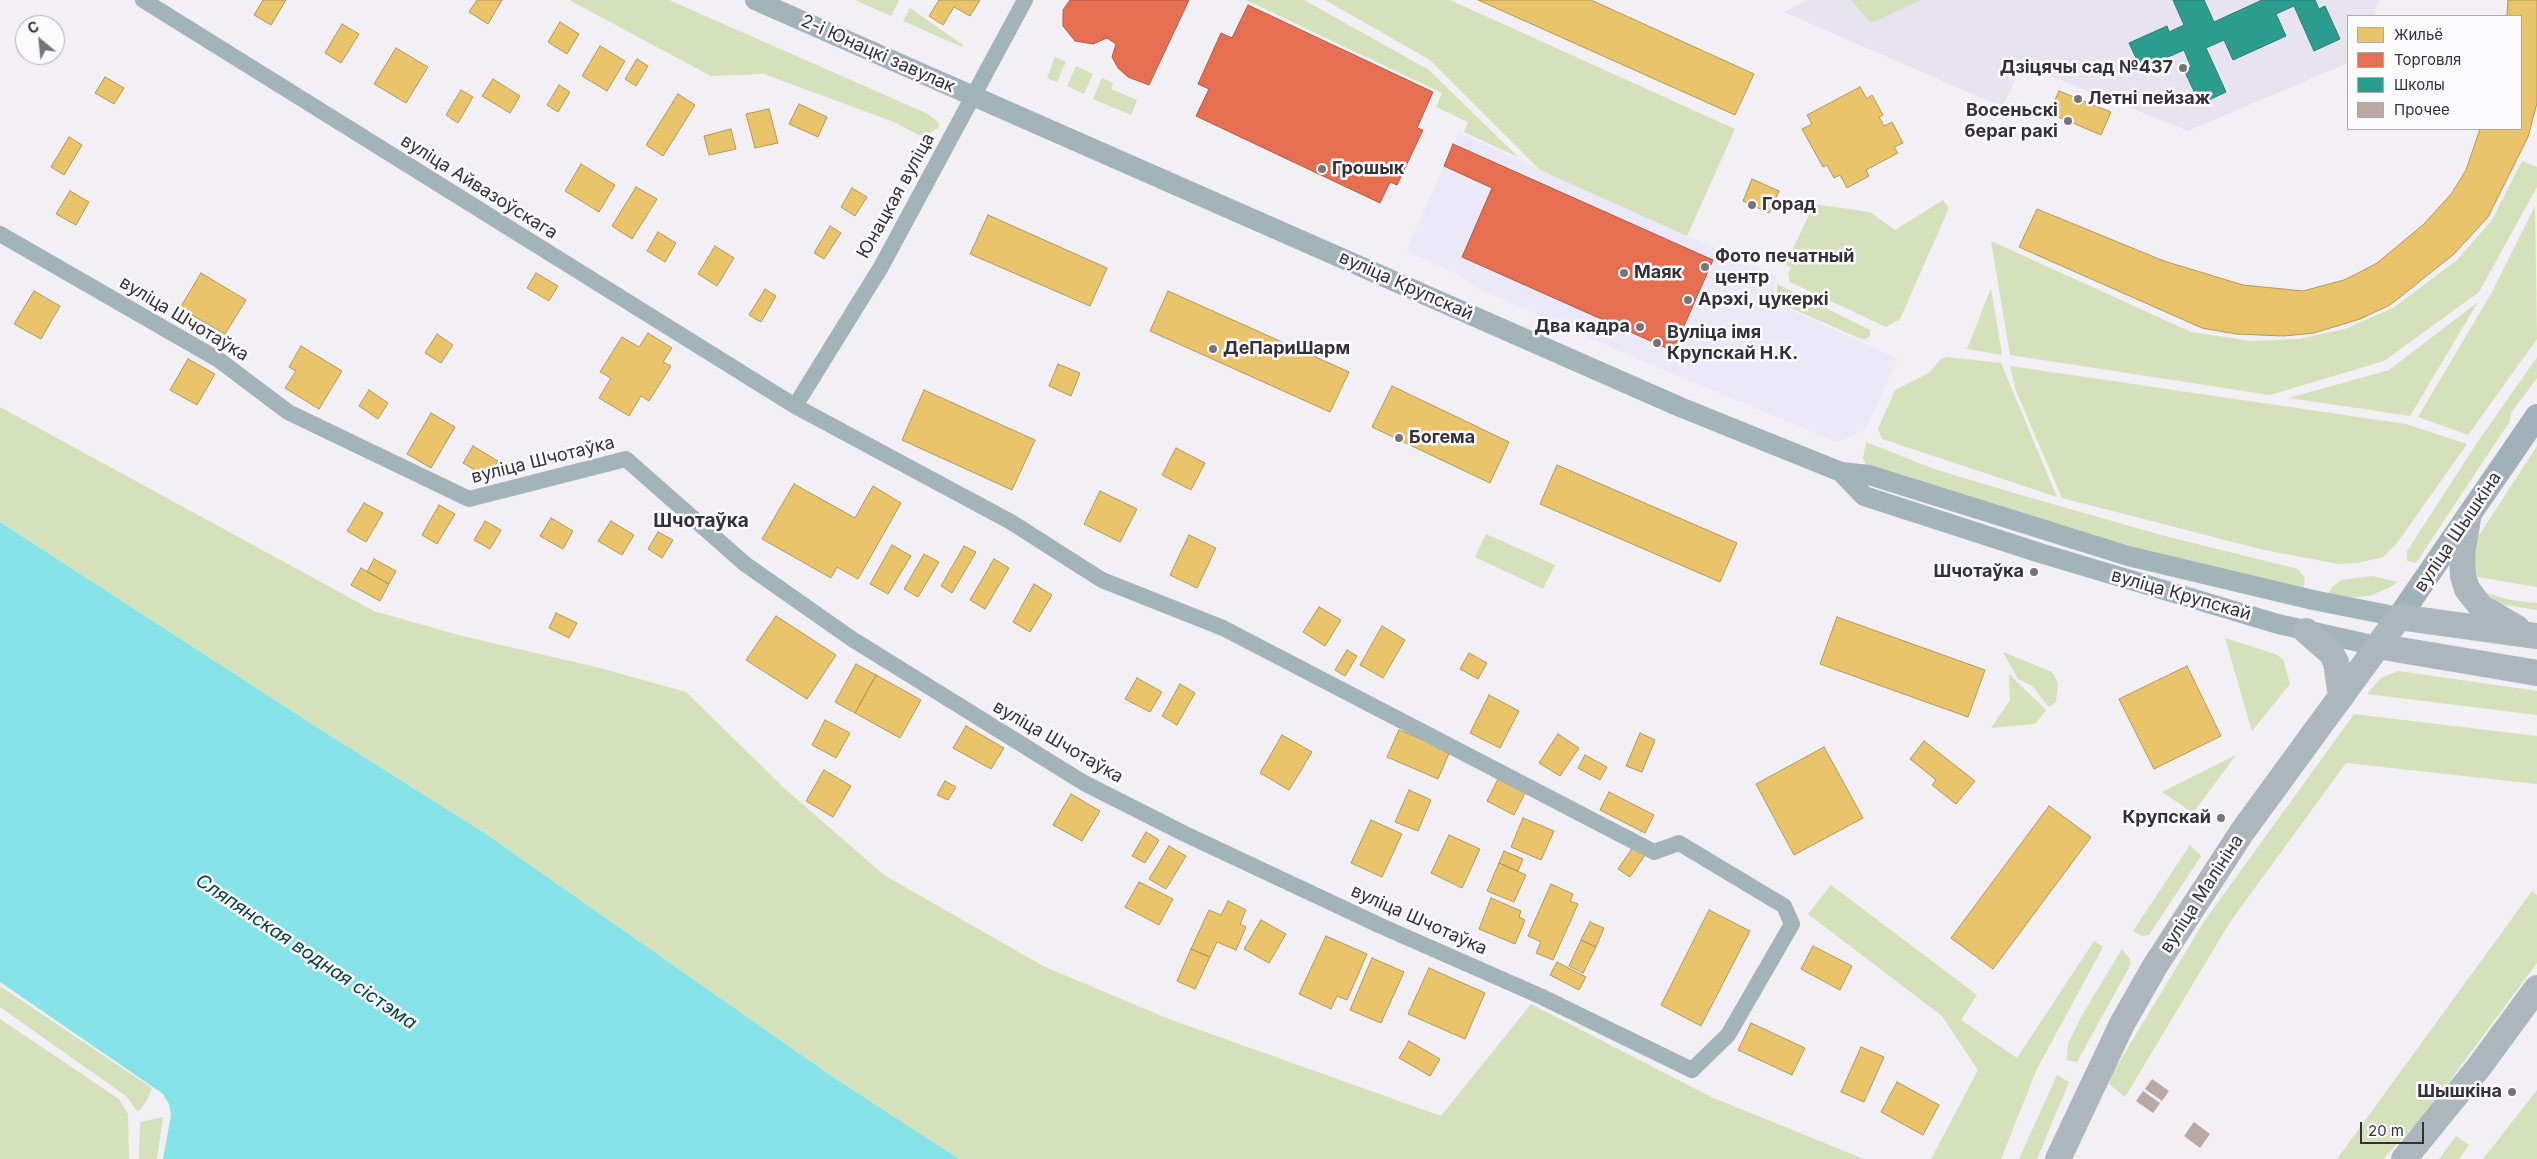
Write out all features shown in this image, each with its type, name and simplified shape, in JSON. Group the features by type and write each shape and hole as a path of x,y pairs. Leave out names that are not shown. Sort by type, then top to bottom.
{"main road":[{"name":"вуліца Шышкіна","path":"2376,646 2399,617 2468,519 2537,416"},
{"path":"2468,519 2462,554 2463,576 2470,595 2481,607 2533,636"},
{"name":"вуліца Крупскай","path":"2399,617 2533,636"},
{"path":"2306,631 2331,653 2336,662 2341,697"},
{"name":"вуліца Крупскай","path":"2376,646 2537,673"},
{"name":"вуліца Малініна","path":"2058,1159 2122,1024 2155,966 2242,832 2376,646"},
{"path":"2404,1159 2479,1067 2537,988"}],"street":[{"name":"вуліца Айвазоўскага","path":"143,0 795,406"},
{"name":"2-і Юнацкі завулак","path":"755,0 974,96"},
{"name":"Юнацкая вуліца","path":"795,406 881,267 1025,0"},
{"name":"вуліца Крупскай","path":"974,96 1680,407 1841,472 1869,475 2128,556 2314,600 2399,617"},
{"name":"вуліца Шчотаўка","path":"0,234 220,360 288,412 468,499 626,459 745,564 852,639 1084,783 1194,838 1381,926 1540,996 1692,1070 1728,1035 1792,924 1784,906 1679,843 1654,852 1223,628 1102,580 1011,522 795,406"},
{"name":"вуліца Крупскай","path":"1841,472 1864,496 2094,570 2306,631 2376,646"}],"shaded area":[{"name":"Дзіцячы сад №437","path":"1807,0 2379,0 2374,15 2347,15 2347,63 2188,131 2023,65 2002,107 1784,12"},
{"path":"1459,133 1776,276 1774,293 1781,306 1898,359 1865,430 1837,442 1647,363 1475,287 1457,274 1406,251"}],"green space":[{"path":"569,0 669,0 928,114 939,123 939,127 929,134 919,135 894,122 764,74 711,76"},
{"path":"855,0 899,0 891,16"},
{"path":"1246,0 1304,0 1429,70 1518,157 1464,132 1468,122 1436,107 1442,93"},
{"path":"1325,0 1450,0 1735,129 1687,236 1540,170 1430,60"},
{"path":"1851,0 1921,0 1871,23"},
{"path":"910,8 963,45 962,47 903,21"},
{"path":"1055,57 1066,62 1057,82 1047,78"},
{"path":"1076,66 1093,74 1084,94 1067,86"},
{"path":"1102,78 1113,83 1111,89 1137,100 1131,115 1093,99"},
{"path":"2522,161 2537,167 2537,187 2479,292 2384,361 2270,395 2010,355 1991,241 2191,332 2252,341 2299,339 2345,329 2393,308 2457,260 2492,220"},
{"path":"1943,200 1949,208 1900,319 1886,327 1790,282 1788,274 1791,268 1786,264 1814,204 1870,212 1895,230"},
{"path":"2535,206 2537,339 2468,435 2418,417 2492,292"},
{"path":"1777,284 1870,330 1870,336 1865,339 1859,338 1784,305 1777,295"},
{"path":"1991,288 2002,355 1967,349"},
{"path":"2478,302 2410,416 2289,398 2389,370"},
{"path":"1947,357 2001,363 2057,497 1882,439 1878,429 1895,390 1929,373 1941,359"},
{"path":"2537,357 2537,378 2511,413 2510,421 2416,563 2407,561 2407,551 2477,443"},
{"path":"2010,366 2406,424 2467,444 2397,543 2383,557 2358,563 2339,564 2264,550 2062,498 2016,391"},
{"path":"0,407 374,611 462,636 600,668 686,692 784,788 884,875 1043,966 1169,1019 1441,1116 1531,1004 1711,1097 1864,1159 959,1159 830,1075 483,832 318,728 0,522"},
{"path":"1866,442 1934,469 2014,493 2161,535 2298,569 2305,578 2303,591 2156,555 1866,465 1863,458"},
{"path":"2537,446 2537,587 2472,576 2474,543"},
{"path":"1486,534 1555,565 1543,589 1475,557"},
{"path":"2373,576 2398,582 2369,596 2328,597 2331,588 2341,580"},
{"path":"2486,593 2510,600 2537,603 2537,610 2500,604"},
{"path":"2225,638 2275,654 2283,659 2290,684 2252,731"},
{"path":"2003,652 2052,672 2058,683 2056,702 2049,707 2032,686 2018,679"},
{"path":"2398,671 2537,691 2537,715 2367,694 2381,678"},
{"path":"2009,674 2046,710 2035,724 1991,728 2010,700"},
{"path":"2354,714 2537,736 2537,784 2346,763 2230,922 2125,1097 2109,1084 2112,1074 2203,923"},
{"path":"2236,755 2193,813 2162,792"},
{"path":"2190,845 2201,856 2149,935 2142,936 2133,931"},
{"path":"1831,885 1977,995 1961,1020 2017,1058 2094,941 2103,947 2037,1069 2001,1159 1931,1159 1978,1070 1942,1016 1808,914"},
{"path":"2532,891 2537,895 2537,963 2425,1114 2383,1159 2337,1159"},
{"path":"2122,949 2130,959 2131,964 2077,1062 2067,1060 2068,1044 2081,1017"},
{"path":"0,986 152,1088 146,1102 138,1112 126,1096 0,1007"},
{"path":"0,1019 119,1099 128,1114 129,1159 0,1159"},
{"path":"2057,1075 2069,1082 2037,1159 2019,1159"},
{"path":"2537,1090 2537,1159 2483,1159 2523,1108"},
{"path":"163,1117 157,1159 139,1159 140,1122"},
{"path":"2456,1136 2469,1145 2459,1159 2439,1159"}],"water":[{"name":"Сляпянская водная сістэма","path":"0,522 318,728 483,832 830,1075 959,1159 163,1159 171,1115 169,1104 163,1094 0,982"}],"building: Жильё":[{"path":"263,0 286,0 271,25 254,15"},
{"path":"477,0 502,0 488,24 469,12"},
{"path":"939,0 980,0 970,16 954,7 943,25 929,16"},
{"path":"1478,0 1591,0 1754,74 1735,115"},
{"path":"2508,0 2537,0 2537,103 2528,137 2488,217 2454,254 2390,305 2360,319 2314,333 2284,336 2236,334 2202,328 2019,247 2037,209 2164,261 2243,285 2303,291 2344,280 2377,263 2424,224 2452,193 2466,170 2480,130 2522,130 2522,15 2507,15"},
{"path":"560,22 579,34 567,54 548,42"},
{"path":"342,24 359,34 341,63 325,53"},
{"path":"600,46 625,61 607,91 582,76"},
{"path":"396,48 428,67 406,103 374,84"},
{"path":"637,59 648,66 636,86 625,79"},
{"path":"105,77 124,88 114,104 95,93"},
{"path":"493,79 520,96 510,113 482,96"},
{"path":"559,85 570,92 558,112 547,105"},
{"path":"1860,87 1867,99 1872,95 1883,115 1879,117 1884,126 1892,122 1903,143 1894,147 1898,153 1866,170 1869,176 1847,188 1840,175 1834,178 1827,165 1823,167 1802,129 1812,124 1807,115"},
{"path":"461,90 473,97 458,123 446,115"},
{"path":"2059,91 2111,112 2101,135 2049,113"},
{"path":"678,94 695,105 663,156 646,145"},
{"path":"799,104 827,117 818,137 789,124"},
{"path":"769,109 778,143 755,148 746,114"},
{"path":"731,129 736,149 709,155 704,136"},
{"path":"69,137 82,145 64,175 51,167"},
{"path":"581,164 615,185 599,212 565,191"},
{"path":"1752,179 1779,191 1769,213 1743,201"},
{"path":"636,187 657,199 632,239 612,226"},
{"path":"852,188 867,197 855,216 841,207"},
{"path":"70,191 89,202 76,225 56,214"},
{"path":"988,215 1107,268 1090,306 970,254"},
{"path":"830,226 841,233 824,259 814,253"},
{"path":"658,232 676,243 665,262 647,251"},
{"path":"715,246 734,258 717,286 698,274"},
{"path":"201,273 246,300 225,334 180,308"},
{"path":"536,273 558,286 549,301 527,288"},
{"path":"765,289 776,296 761,322 749,315"},
{"path":"34,291 60,306 41,339 14,324"},
{"path":"1168,291 1349,372 1330,412 1150,331"},
{"path":"648,333 672,348 663,362 671,366 649,401 641,396 629,416 599,398 611,378 600,372 622,337 639,347"},
{"path":"437,334 453,345 441,363 425,353"},
{"path":"301,346 342,371 319,409 285,388 296,371 289,367"},
{"path":"188,359 215,374 197,405 170,390"},
{"path":"1058,364 1080,373 1071,396 1049,386"},
{"path":"1392,386 1509,442 1490,483 1372,427"},
{"path":"369,390 388,403 378,419 359,406"},
{"path":"924,390 1035,440 1012,490 902,440"},
{"path":"431,413 455,427 431,468 407,454"},
{"path":"473,446 498,461 488,478 463,463"},
{"path":"1176,448 1205,463 1191,490 1162,475"},
{"path":"1557,465 1737,543 1720,582 1540,504"},
{"path":"794,484 855,518 873,486 901,503 858,579 837,567 831,578 762,539"},
{"path":"1100,491 1137,509 1120,542 1084,524"},
{"path":"364,503 383,513 366,542 347,531"},
{"path":"439,505 455,514 437,544 422,535"},
{"path":"551,518 573,531 563,549 540,536"},
{"path":"485,521 501,530 490,549 474,540"},
{"path":"611,521 634,535 622,555 598,541"},
{"path":"658,532 673,540 662,558 648,549"},
{"path":"1189,535 1216,548 1197,588 1170,575"},
{"path":"892,545 911,556 888,594 870,584"},
{"path":"964,546 976,552 952,593 941,586"},
{"path":"924,554 939,562 918,597 904,589"},
{"path":"374,559 396,571 389,584 367,572"},
{"path":"994,559 1009,568 985,609 970,600"},
{"path":"361,568 389,584 380,601 351,585"},
{"path":"1034,584 1052,595 1030,632 1013,622"},
{"path":"1319,607 1341,620 1325,646 1303,632"},
{"path":"556,613 577,623 569,638 549,628"},
{"path":"776,616 836,655 807,699 746,660"},
{"path":"1837,617 1985,670 1968,717 1820,664"},
{"path":"1382,626 1405,640 1383,678 1360,665"},
{"path":"1347,650 1357,656 1345,676 1335,670"},
{"path":"1469,653 1487,663 1478,679 1460,669"},
{"path":"856,664 876,675 855,713 835,702"},
{"path":"2187,666 2221,736 2154,769 2119,699"},
{"path":"876,675 921,700 900,738 855,713"},
{"path":"1137,678 1162,692 1150,712 1125,699"},
{"path":"1180,684 1195,693 1177,725 1162,716"},
{"path":"1489,695 1519,711 1500,748 1470,733"},
{"path":"825,720 850,733 836,758 812,745"},
{"path":"966,726 1004,748 991,769 953,748"},
{"path":"1399,730 1450,751 1438,779 1387,757"},
{"path":"1640,733 1655,740 1642,772 1626,766"},
{"path":"1558,734 1579,748 1560,776 1539,763"},
{"path":"1282,735 1312,752 1289,790 1260,773"},
{"path":"1924,741 1975,781 1956,804 1932,785 1936,780 1910,759"},
{"path":"1824,747 1863,818 1794,855 1756,784"},
{"path":"1585,755 1607,767 1600,780 1578,768"},
{"path":"824,770 851,786 833,817 806,801"},
{"path":"1498,779 1525,793 1514,815 1487,801"},
{"path":"945,781 956,787 948,800 937,795"},
{"path":"1409,790 1431,800 1418,831 1395,822"},
{"path":"1609,792 1654,815 1645,833 1600,810"},
{"path":"1071,794 1100,811 1082,841 1053,825"},
{"path":"2049,806 2091,837 1993,969 1951,938"},
{"path":"1523,818 1554,831 1541,860 1511,847"},
{"path":"1371,820 1402,834 1382,877 1351,863"},
{"path":"1146,832 1159,840 1145,863 1132,856"},
{"path":"1449,835 1480,849 1462,888 1431,873"},
{"path":"1169,846 1186,856 1166,889 1149,879"},
{"path":"1633,847 1645,855 1630,877 1618,869"},
{"path":"1504,851 1523,859 1518,871 1499,863"},
{"path":"1499,863 1526,875 1514,902 1487,891"},
{"path":"1139,882 1173,899 1159,925 1125,907"},
{"path":"1551,884 1573,894 1570,901 1578,904 1553,960 1536,953 1541,942 1528,936"},
{"path":"1491,898 1521,911 1519,917 1525,920 1515,944 1479,929"},
{"path":"1228,901 1246,910 1240,924 1246,927 1236,950 1217,942 1210,957 1191,949 1209,910 1221,915"},
{"path":"1709,910 1750,931 1701,1026 1661,1005"},
{"path":"1261,920 1286,934 1269,963 1244,949"},
{"path":"1590,922 1604,928 1596,947 1581,940"},
{"path":"1326,936 1367,954 1347,1000 1337,996 1331,1009 1299,994"},
{"path":"1581,940 1596,947 1583,973 1569,966"},
{"path":"1813,946 1852,966 1840,990 1801,969"},
{"path":"1191,949 1210,957 1195,989 1177,981"},
{"path":"1372,958 1404,972 1381,1023 1350,1010"},
{"path":"1557,962 1586,977 1579,990 1550,975"},
{"path":"1429,968 1485,993 1465,1039 1408,1014"},
{"path":"1751,1023 1805,1048 1792,1075 1738,1050"},
{"path":"1409,1041 1440,1059 1430,1076 1399,1058"},
{"path":"1861,1047 1884,1057 1864,1102 1841,1092"},
{"path":"1897,1082 1939,1105 1923,1135 1881,1112"}],"building: Торговля":[{"path":"1070,0 1189,0 1149,85 1128,77 1118,68 1112,57 1116,44 1107,38 1093,44 1075,41 1063,26 1063,10"},
{"path":"1248,5 1433,92 1417,128 1423,130 1397,185 1390,182 1380,203 1196,116 1209,89 1198,84 1221,33 1232,38"},
{"path":"1453,144 1713,260 1673,351 1462,257 1492,188 1444,166"}],"building: Школы":[{"path":"2173,0 2204,0 2214,22 2262,0 2315,0 2319,9 2325,6 2340,39 2314,51 2294,6 2276,14 2286,36 2233,60 2224,40 2206,48 2226,92 2200,104 2184,70 2191,67 2184,50 2141,69 2129,43 2167,26 2169,32 2184,25"}],"building: Прочее":[{"path":"2152,1079 2169,1091 2162,1101 2145,1089"},
{"path":"2143,1091 2160,1103 2153,1113 2136,1101"},
{"path":"2194,1122 2210,1134 2200,1148 2184,1136"}],"place":[{"name":"Дзіцячы сад №437","path":"2183,68"},
{"name":"Летні пейзаж","path":"2078,99"},
{"name":"Восеньскі бераг ракі","path":"2068,121"},
{"name":"Грошык","path":"1322,169"},
{"name":"Горад","path":"1752,205"},
{"name":"Фото печатный центр","path":"1705,267"},
{"name":"Маяк","path":"1624,273"},
{"name":"Арэхі, цукеркі","path":"1688,300"},
{"name":"Два кадра","path":"1640,327"},
{"name":"Вуліца імя Крупскай Н.К.","path":"1657,343"},
{"name":"ДеПариШарм","path":"1213,349"},
{"name":"Богема","path":"1399,438"},
{"name":"Шчотаўка","path":"2034,572"},
{"name":"Крупскай","path":"2221,818"},
{"name":"Шышкіна","path":"2512,1092"}],"district":[{"name":"Шчотаўка","path":"701,521"}]}
